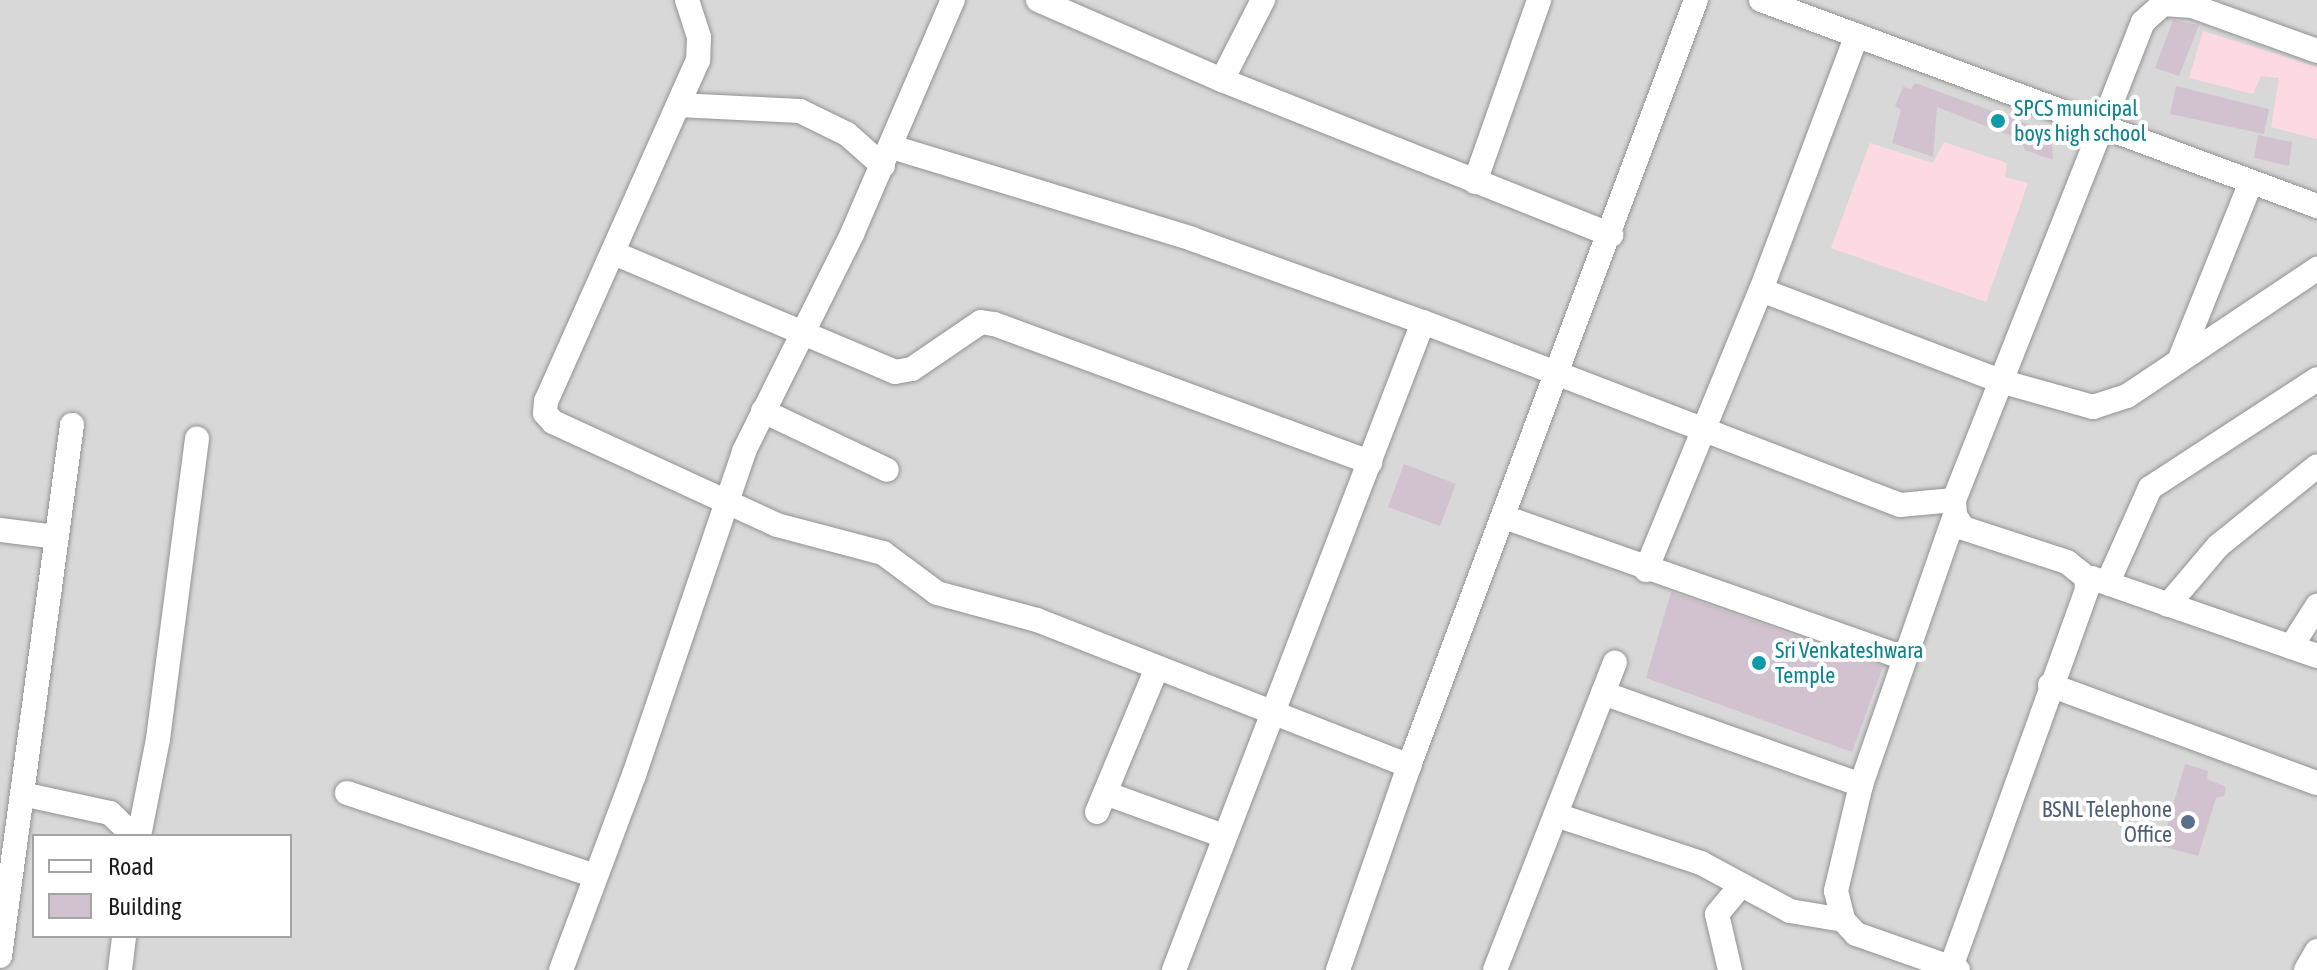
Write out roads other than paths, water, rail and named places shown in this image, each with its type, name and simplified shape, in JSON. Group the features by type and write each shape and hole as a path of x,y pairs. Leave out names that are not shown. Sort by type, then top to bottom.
{"street":[{"path":"687,0 699,50 616,254 545,413 553,422 793,530 883,553 937,593 1037,620 1409,766"},
{"path":"561,970 725,502 763,411 888,156 953,0"},
{"path":"1038,0 1222,80 1611,235"},
{"path":"1222,80 1263,0"},
{"path":"1475,182 1539,0"},
{"path":"1338,970 1409,766 1611,235 1696,0"},
{"path":"1761,0 2101,129 2317,206"},
{"path":"1843,920 1836,891 1861,785 2000,381 2143,22 2167,2 2316,47"},
{"path":"1646,570 1701,427 1761,290 1856,37"},
{"path":"678,105 800,111 888,156 1192,239 1423,322 1900,505 1954,508"},
{"path":"2179,361 2251,182"},
{"path":"616,254 904,373 969,328 994,324 1370,462"},
{"path":"1761,290 2000,381 2093,407 2117,402 2317,269"},
{"path":"1174,970 1423,322"},
{"path":"1556,815 1701,863 1790,911 1843,920 1871,942 1953,969 2050,685 2085,599 2150,488 2317,379"},
{"path":"763,411 887,470"},
{"path":"0,956 72,425"},
{"path":"136,834 158,739 197,439"},
{"path":"2168,605 2218,546 2317,466"},
{"path":"1954,508 1963,528 2067,562 2097,579 2317,656"},
{"path":"1504,517 1646,570 1904,658"},
{"path":"0,530 56,537"},
{"path":"2291,647 2317,606"},
{"path":"1495,970 1615,663"},
{"path":"1157,668 1101,802 1224,836"},
{"path":"2050,685 2317,783"},
{"path":"1603,693 1861,785"},
{"path":"347,793 595,876"},
{"path":"22,794 110,813 134,834"},
{"path":"1730,970 1717,914 1741,885"},
{"path":"120,970 124,938"},
{"path":"2306,970 2317,951"}],"place":[{"name":"SPCS municipal boys high school","path":"1998,121"},
{"name":"Sri Venkateshwara Temple","path":"1759,663"},
{"name":"BSNL Telephone Office","path":"2188,822"}]}
